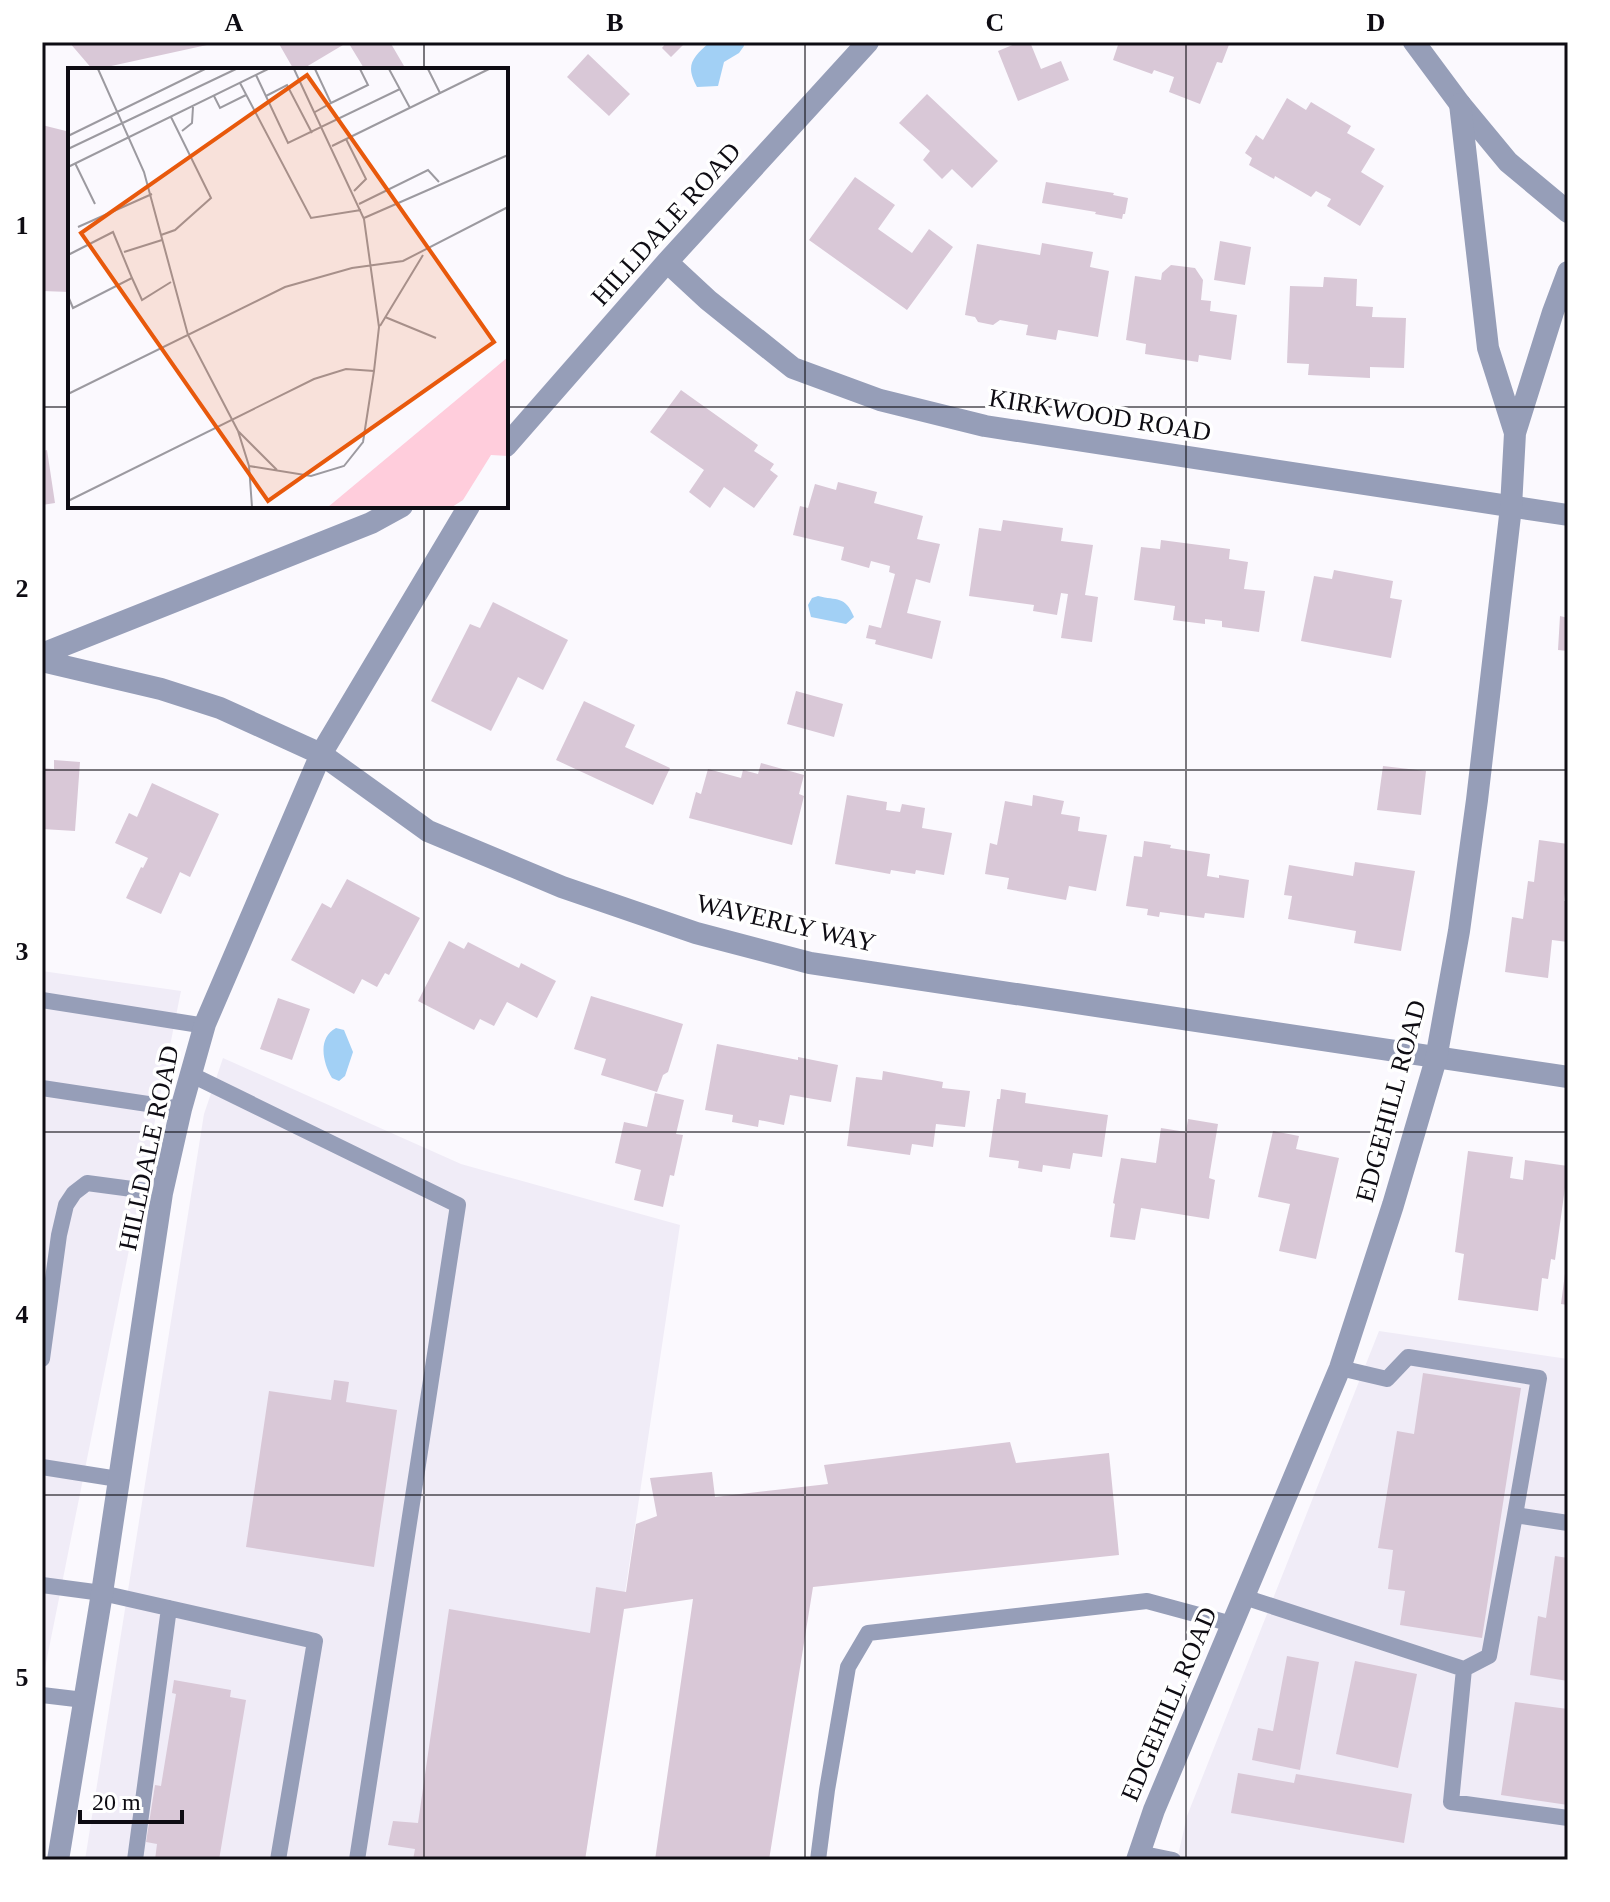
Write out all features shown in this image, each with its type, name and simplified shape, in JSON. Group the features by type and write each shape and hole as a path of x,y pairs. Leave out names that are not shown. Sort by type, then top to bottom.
{"street":[{"name":"HILLDALE ROAD","path":"508,444 667,262 868,42"},
{"path":"1414,42 1508,162 1568,212"},
{"path":"1460,104 1488,348 1515,433"},
{"name":"KIRKWOOD ROAD","path":"667,262 708,300 793,368 880,400 985,426 1568,515"},
{"name":"EDGEHILL ROAD","path":"1138,1856 1154,1810 1340,1368 1436,1059 1459,931 1477,800 1511,507 1515,433 1568,272"},
{"path":"42,654 371,523 398,508"},
{"name":"HILLDALE ROAD","path":"58,1860 162,1193 190,1074 206,1026 321,754 468,508"},
{"name":"WAVERLY WAY","path":"42,661 161,689 220,708 321,754 428,831 562,887 696,933 810,963 1568,1077"}],"lane":[{"path":"42,1000 206,1026"},
{"path":"190,1074 458,1205 357,1860"},
{"path":"42,1088 181,1109"},
{"path":"42,1359 59,1235 66,1205 74,1193 87,1183 162,1193"},
{"path":"1244,1597 1464,1669 1489,1656 1539,1378 1408,1357 1387,1379 1340,1368"},
{"path":"42,1467 118,1479"},
{"path":"1515,1515 1568,1523"},
{"path":"42,1585 102,1593 315,1641 278,1860"},
{"path":"818,1860 848,1667 868,1633 1147,1601 1232,1624"},
{"path":"135,1860 169,1608"},
{"path":"1464,1669 1451,1802 1568,1818"},
{"path":"42,1695 84,1700"},
{"path":"1138,1856 1173,1860"}],"shaded area":[{"path":"42,971 181,991 42,1683"},
{"path":"223,1058 461,1164 680,1225 585,1860 85,1860 204,1114"},
{"path":"1379,1331 1568,1359 1568,1860 1177,1860 1187,1816"}],"water":[{"path":"710,42 743,42 744,46 724,62 718,86 697,87 691,73 692,62"},
{"path":"818,596 844,602 854,617 846,624 811,617 808,605 812,598"},
{"path":"336,1028 344,1030 353,1052 345,1076 339,1081 332,1078 324,1058 326,1038"}],"building":[{"path":"69,42 216,42 102,68 91,68"},
{"path":"278,42 348,42 304,68 293,68"},
{"path":"348,42 390,42 404,66 400,68 364,68"},
{"path":"663,42 686,42 671,57 662,48"},
{"path":"1020,42 1030,42 1041,69 1061,61 1069,80 1018,101 998,51"},
{"path":"1119,42 1230,42 1222,63 1217,62 1200,104 1169,92 1174,77 1154,70 1152,74 1113,60"},
{"path":"588,54 630,94 609,116 567,77"},
{"path":"927,94 998,161 972,188 952,169 942,179 923,160 930,151 899,123"},
{"path":"1287,98 1306,110 1311,102 1351,126 1347,133 1375,149 1361,172 1384,186 1360,226 1327,206 1331,199 1316,191 1311,197 1249,165 1252,158 1245,153 1256,135 1263,140"},
{"path":"42,125 68,132 68,292 42,291"},
{"path":"855,177 895,205 878,229 912,253 929,229 953,247 907,310 809,240"},
{"path":"1046,182 1128,198 1125,214 1122,219 1042,203"},
{"path":"1220,241 1251,247 1245,285 1214,280"},
{"path":"1042,243 1093,252 1090,267 1109,271 1098,337 1058,330 1056,340 1026,335 1028,325 1000,320 993,325 965,315 977,244 1040,255"},
{"path":"1171,265 1195,268 1203,280 1201,300 1211,301 1210,311 1237,315 1231,360 1199,355 1198,362 1145,354 1146,344 1126,340 1135,276 1161,280 1162,273"},
{"path":"1324,277 1357,279 1356,306 1373,307 1372,317 1406,318 1404,368 1370,367 1370,378 1308,375 1309,364 1287,363 1290,286 1323,287"},
{"path":"681,390 758,445 754,451 774,464 770,470 778,476 754,508 724,487 710,508 689,492 704,470 650,432"},
{"path":"47,450 55,503 42,505 42,451"},
{"path":"838,482 877,492 874,503 923,516 917,539 940,544 930,583 916,579 907,613 941,621 932,659 875,644 876,640 866,638 869,625 881,628 895,574 889,572 890,566 871,561 869,568 841,560 844,547 793,535 800,506 808,508 815,484 836,490"},
{"path":"1003,520 1063,528 1061,541 1093,545 1085,595 1098,597 1092,642 1061,638 1068,594 1061,593 1057,615 1033,611 1034,605 969,596 979,528 1001,531"},
{"path":"1161,540 1230,549 1229,559 1248,562 1244,589 1265,591 1259,632 1222,627 1222,621 1205,619 1205,624 1173,620 1175,606 1134,600 1141,547 1160,549"},
{"path":"1334,570 1393,581 1390,598 1402,600 1391,658 1301,641 1314,576 1332,579"},
{"path":"493,602 568,640 543,690 518,677 491,731 431,701 470,624 480,628"},
{"path":"1560,616 1568,618 1568,651 1558,650"},
{"path":"796,691 843,704 834,737 787,724"},
{"path":"584,701 635,725 625,747 670,768 653,805 556,760"},
{"path":"54,760 80,762 75,831 42,829 42,768 54,769"},
{"path":"761,763 804,775 799,794 804,796 792,845 689,818 696,792 701,794 708,769 741,778 743,770 758,774"},
{"path":"1383,766 1426,771 1421,815 1377,810"},
{"path":"152,783 219,814 190,877 180,872 161,914 126,898 148,858 115,843 129,813 137,817"},
{"path":"847,795 887,802 886,810 900,812 902,804 925,808 922,828 952,833 944,875 916,870 915,874 891,870 890,874 835,864"},
{"path":"1033,795 1064,801 1061,814 1080,817 1078,831 1107,835 1096,891 1069,886 1066,900 1007,889 1009,878 985,874 990,843 997,845 1005,801 1032,806"},
{"path":"1539,840 1568,844 1564,901 1568,901 1568,942 1552,940 1548,978 1505,972 1512,917 1523,919 1528,881 1534,882"},
{"path":"1144,841 1210,854 1207,876 1249,880 1244,918 1205,913 1204,918 1160,912 1159,917 1147,915 1148,909 1126,906 1134,856 1142,857"},
{"path":"1355,862 1415,871 1401,951 1354,943 1356,931 1288,919 1292,896 1284,895 1289,865 1353,876"},
{"path":"347,879 420,918 389,975 385,973 377,987 362,979 354,994 291,960 322,903 331,908"},
{"path":"449,941 464,949 468,942 519,968 521,963 556,981 537,1018 507,1002 494,1026 480,1019 474,1030 418,1001"},
{"path":"591,996 683,1024 668,1072 663,1075 657,1092 601,1075 606,1059 574,1049"},
{"path":"278,998 310,1009 292,1060 260,1049"},
{"path":"717,1044 838,1065 831,1102 790,1095 784,1125 759,1120 758,1127 732,1122 733,1115 705,1110"},
{"path":"883,1071 943,1082 942,1088 970,1091 965,1127 936,1124 933,1147 912,1144 910,1155 847,1146 856,1077 882,1080"},
{"path":"1001,1089 1026,1093 1025,1103 1108,1115 1102,1157 1073,1153 1070,1169 1043,1165 1042,1172 1018,1168 1019,1161 989,1157"},
{"path":"655,1093 684,1100 676,1134 683,1135 663,1207 634,1200 641,1170 615,1163 624,1122 647,1127"},
{"path":"1188,1119 1218,1124 1209,1178 1215,1180 1209,1219 1141,1208 1135,1240 1110,1237 1121,1158 1156,1163 1161,1128 1186,1132"},
{"path":"1273,1131 1299,1136 1296,1149 1339,1158 1316,1259 1279,1251 1290,1204 1258,1197"},
{"path":"1468,1151 1513,1157 1510,1178 1523,1180 1525,1160 1568,1166 1555,1260 1551,1259 1548,1279 1542,1278 1538,1311 1458,1300 1464,1254 1455,1252"},
{"path":"1568,1266 1568,1305 1561,1304"},
{"path":"1423,1373 1521,1388 1482,1638 1400,1625 1405,1591 1388,1589 1393,1550 1378,1548 1397,1431 1414,1434"},
{"path":"334,1380 349,1382 346,1402 397,1410 374,1567 246,1547 269,1391 331,1400"},
{"path":"1010,1442 1016,1463 1109,1453 1119,1555 813,1587 769,1860 655,1860 693,1599 624,1609 585,1860 413,1860 415,1849 388,1845 393,1821 418,1823 449,1609 590,1633 596,1587 626,1592 636,1524 657,1516 650,1478 712,1472 715,1497 828,1484 824,1465"},
{"path":"1555,1556 1568,1558 1568,1681 1530,1675 1538,1616 1546,1618"},
{"path":"1287,1656 1319,1662 1300,1770 1252,1760 1258,1728 1273,1731"},
{"path":"1355,1661 1417,1674 1398,1768 1336,1754"},
{"path":"174,1680 231,1690 230,1697 246,1700 219,1860 155,1860 157,1844 146,1842 155,1785 161,1786 176,1694 172,1693"},
{"path":"1515,1702 1568,1709 1568,1805 1501,1795"},
{"path":"1238,1773 1294,1783 1296,1774 1412,1794 1404,1843 1231,1813"}]}
